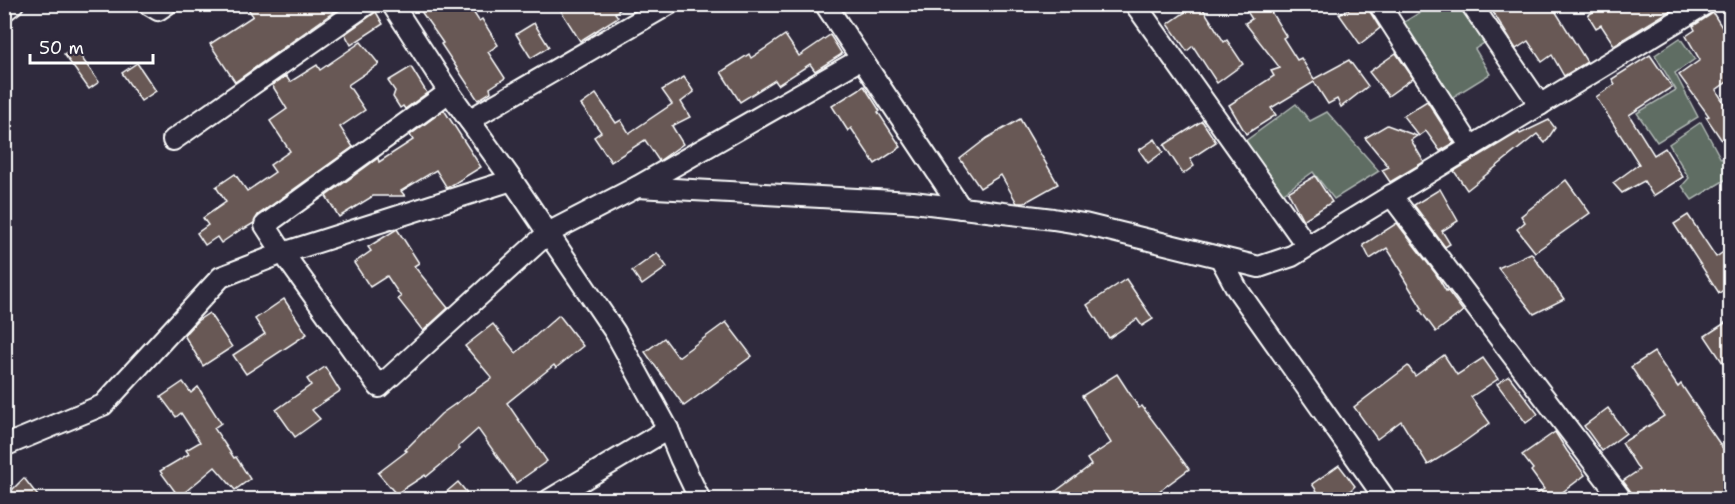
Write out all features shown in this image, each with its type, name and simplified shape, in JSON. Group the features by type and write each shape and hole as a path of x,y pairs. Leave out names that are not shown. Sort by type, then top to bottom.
{"street":[{"path":"4,11 13,4"},
{"path":"148,4 158,10 167,4"},
{"path":"173,140 367,4"},
{"path":"469,120 669,4"},
{"path":"825,4 961,208"},
{"path":"1135,4 1307,246"},
{"path":"1379,4 1471,147"},
{"path":"1471,4 1540,105"},
{"path":"637,187 913,202 961,208 1084,224 1259,267 1292,255 1705,4"},
{"path":"398,7 449,92 615,332 668,429 700,500"},
{"path":"449,92 265,225 379,387 548,233 637,187 861,59"},
{"path":"4,446 103,405 221,277 283,253 512,180"},
{"path":"1391,195 1622,500"},
{"path":"1221,259 1237,289 1386,500"},
{"path":"549,500 668,429"}],"green space":[{"path":"1432,5 1464,5 1487,41 1475,49 1490,74 1448,100 1401,24"},
{"path":"1680,38 1695,59 1675,73 1698,117 1657,142 1637,113 1676,90 1655,55"},
{"path":"1296,104 1310,121 1327,112 1379,171 1334,199 1313,172 1278,197 1244,142"},
{"path":"1701,122 1721,159 1730,154 1730,177 1692,200 1682,186 1689,178 1669,144"}],"building":[{"path":"245,4 345,4 235,82 210,44 253,16"},
{"path":"416,4 468,4 479,21 482,19 498,45 488,52 505,78 490,88 491,92 478,100"},
{"path":"571,4 628,4 615,13 618,17 580,41 561,11"},
{"path":"1200,4 1224,42 1227,40 1243,64 1217,83 1193,46 1187,51 1168,24"},
{"path":"1242,4 1266,4 1286,36 1283,38 1297,60 1301,58 1314,79 1349,60 1368,86 1341,107 1337,99 1328,104 1314,82 1271,108 1276,115 1246,134 1229,105 1274,76 1271,71 1280,68 1245,23 1252,19"},
{"path":"1358,4 1365,4 1380,28 1360,44 1339,14"},
{"path":"1488,4 1551,4 1587,62 1564,76 1552,55 1542,62 1528,41 1516,49"},
{"path":"1589,4 1681,4 1614,45 1601,25 1596,28 1588,15 1593,12"},
{"path":"376,12 383,24 351,45 345,34"},
{"path":"1713,13 1730,40 1725,44 1731,52 1731,79 1716,90 1731,114 1731,154 1706,117 1709,116 1679,75 1700,60 1686,36 1695,30 1693,26"},
{"path":"534,23 549,47 531,58 516,34"},
{"path":"785,35 799,56 830,35 842,54 815,71 810,64 778,85 775,80 740,102 721,72 749,54 751,58"},
{"path":"361,42 379,64 348,85 365,110 340,127 353,147 258,215 254,223 221,243 217,237 205,245 197,233 208,225 203,218 226,202 216,187 235,174 247,191 275,172 270,165 290,151 270,121 287,109 272,85 286,76 290,82 317,65 320,70"},
{"path":"74,47 99,82 89,89 64,54"},
{"path":"1396,53 1413,78 1388,96 1369,72"},
{"path":"1650,55 1672,87 1629,115 1654,155 1665,148 1683,177 1653,196 1644,181 1622,193 1613,183 1639,164 1596,97 1615,84 1612,79"},
{"path":"137,63 156,91 141,101 122,73"},
{"path":"411,67 427,93 405,109 403,106 400,108 393,97 395,91 388,81"},
{"path":"684,77 694,92 681,102 690,117 672,126 683,144 659,161 645,140 611,162 594,137 601,132 581,105 596,94 616,123 621,120 629,133 672,104 662,90"},
{"path":"864,86 901,147 875,164 851,128 848,131 832,106"},
{"path":"1427,101 1454,143 1440,151 1426,131 1419,136 1403,116"},
{"path":"444,110 481,167 447,188 436,170 401,191 405,196 373,196 339,217 326,196 378,158 379,162 413,140 410,135"},
{"path":"1020,119 1058,184 1024,203 1017,203 1001,175 980,188 960,159 987,138"},
{"path":"1549,120 1555,128 1545,143 1537,134 1467,190 1454,171 1519,132 1520,134"},
{"path":"1202,121 1216,142 1190,159 1194,166 1183,174 1164,145"},
{"path":"1387,125 1417,136 1411,140 1424,162 1390,182 1382,170 1389,167 1365,138"},
{"path":"1155,139 1163,152 1148,163 1139,150"},
{"path":"1315,176 1332,202 1303,220 1288,192"},
{"path":"1566,180 1590,213 1535,252 1517,229 1525,222 1521,216"},
{"path":"1440,189 1458,221 1442,231 1450,244 1445,247 1414,205"},
{"path":"1688,215 1716,257 1731,247 1731,285 1719,293 1674,224"},
{"path":"1397,223 1463,311 1436,332 1420,310 1422,308 1387,248 1370,259 1363,245"},
{"path":"397,229 419,263 414,266 448,308 423,331 398,299 401,297 387,276 370,287 354,263 371,251 368,247"},
{"path":"657,253 667,267 642,285 632,271"},
{"path":"1531,253 1564,299 1534,314 1498,268"},
{"path":"1126,279 1153,319 1142,326 1137,319 1109,338 1087,305"},
{"path":"284,299 307,334 246,374 233,355 265,334 255,319"},
{"path":"209,313 232,347 203,366 184,335 197,321"},
{"path":"559,315 583,346 556,368 554,365 507,403 547,461 516,483 478,429 458,447 460,449 426,477 425,475 396,494 378,473 407,451 405,450 441,414 492,378 465,346 493,324 516,353"},
{"path":"1731,319 1731,375 1705,336"},
{"path":"726,322 752,356 684,406 645,352 664,338 678,357"},
{"path":"1654,352 1678,387 1681,384 1731,460 1731,489 1713,500 1634,500 1623,481 1639,470 1622,443 1664,416 1631,367"},
{"path":"1444,355 1457,375 1483,358 1498,379 1471,397 1490,423 1428,465 1401,421 1377,439 1354,407 1408,366 1415,376"},
{"path":"325,367 340,391 312,410 320,419 295,437 276,410 311,385 307,379"},
{"path":"1117,374 1139,408 1142,406 1189,469 1147,500 1044,500 1091,465 1087,459 1111,443 1082,396"},
{"path":"1509,376 1538,414 1526,423 1497,384"},
{"path":"183,382 191,393 198,387 221,423 214,428 250,479 235,490 215,467 179,497 160,471 189,454 186,450 200,442 181,413 176,417 161,397"},
{"path":"1608,408 1626,433 1602,451 1584,426"},
{"path":"1555,432 1585,475 1552,500 1528,500 1544,489 1522,455"},
{"path":"1339,465 1355,486 1349,492 1354,500 1323,500 1312,484"},
{"path":"24,478 41,500 4,500 4,498"},
{"path":"458,482 473,500 437,500"}]}
